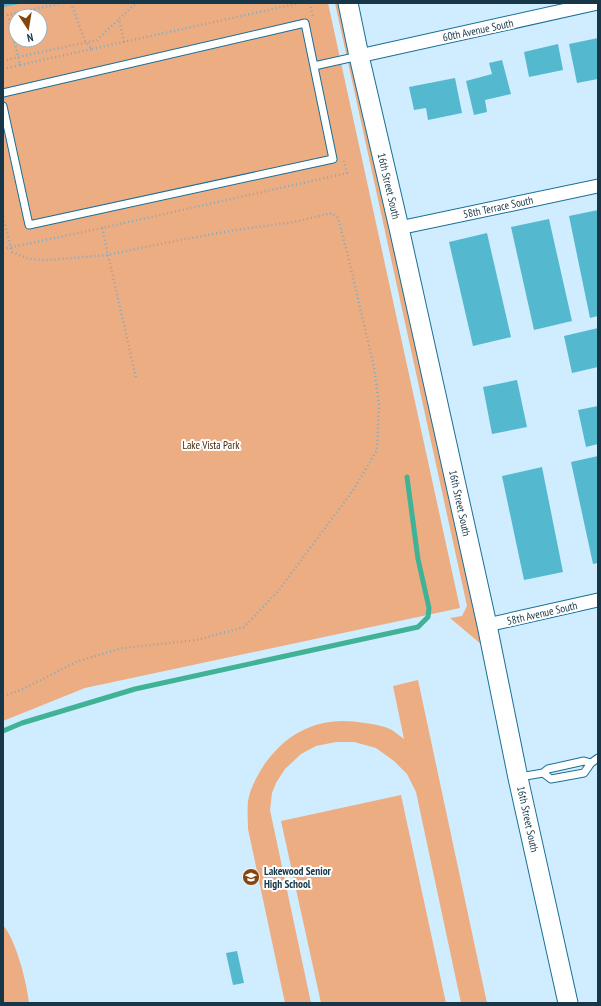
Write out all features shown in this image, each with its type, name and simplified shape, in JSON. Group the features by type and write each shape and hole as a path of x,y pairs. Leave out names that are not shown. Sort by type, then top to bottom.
{"street":[{"name":"16th Street South","path":"348,3 487,625 518,778 568,1003"},
{"name":"60th Avenue South","path":"359,56 598,4"},
{"name":"58th Terrace South","path":"399,228 598,186"},
{"name":"58th Avenue South","path":"487,625 598,600"}],"lane":[{"path":"3,93 305,23 333,159 29,225 3,106"},
{"path":"314,66 359,56"},
{"path":"543,774 551,779 584,773 591,763 598,758"},
{"path":"518,778 543,774 548,769 569,764 584,761 591,763"}],"path":[{"path":"40,8 62,3"},
{"path":"71,3 86,41 92,49"},
{"path":"3,61 18,56 86,41 97,40 136,3"},
{"path":"3,69 300,3"},
{"path":"3,16 8,15"},
{"path":"119,19 124,42"},
{"path":"16,48 20,65"},
{"path":"3,217 12,252 29,259 49,260 107,255 235,230 294,222 332,213 338,218 374,367 379,404 377,450 354,489 280,590 244,627 197,640 123,648 78,661 21,690 3,696"},
{"path":"102,228 136,378"}],"green space":[{"name":"Lake Vista Park","path":"3,3 328,3 460,608 85,688 3,721"},
{"path":"335,3 339,3 391,230 482,645 450,618 462,616 467,606"},
{"path":"418,680 487,1003 461,1003 416,792 407,774 394,761 376,748 354,742 336,742 316,746 301,754 285,769 276,783 272,793 270,810 311,1003 285,1003 248,829 248,801 252,787 264,765 274,753 295,734 308,728 335,721 350,721 386,727 404,739 393,686"},
{"path":"401,795 446,1003 321,1003 281,821"},
{"path":"3,925 8,932 20,962 29,1003 3,1003"}],"building":[{"path":"3,3 19,3 19,4 3,7"},
{"path":"598,38 598,79 577,83 569,44"},
{"path":"558,44 563,70 529,77 524,52"},
{"path":"502,60 511,94 485,100 487,112 474,115 466,81 492,74 489,63"},
{"path":"455,78 462,113 428,120 426,108 414,110 409,87"},
{"path":"598,210 598,316 590,318 569,216"},
{"path":"549,219 572,321 534,330 511,227"},
{"path":"487,233 511,337 473,346 449,242"},
{"path":"598,328 598,367 572,373 564,336"},
{"path":"517,380 527,427 492,434 483,387"},
{"path":"598,406 598,444 586,447 578,410"},
{"path":"598,456 598,563 593,564 571,462"},
{"path":"542,467 563,572 524,580 502,476"},
{"path":"237,951 244,983 233,985 226,953"}],"waterway":[{"path":"3,731 22,723 135,689 418,627 428,617 429,608 418,559 407,477"}],"place":[{"name":"Lakewood Senior High School","path":"251,877"}]}
